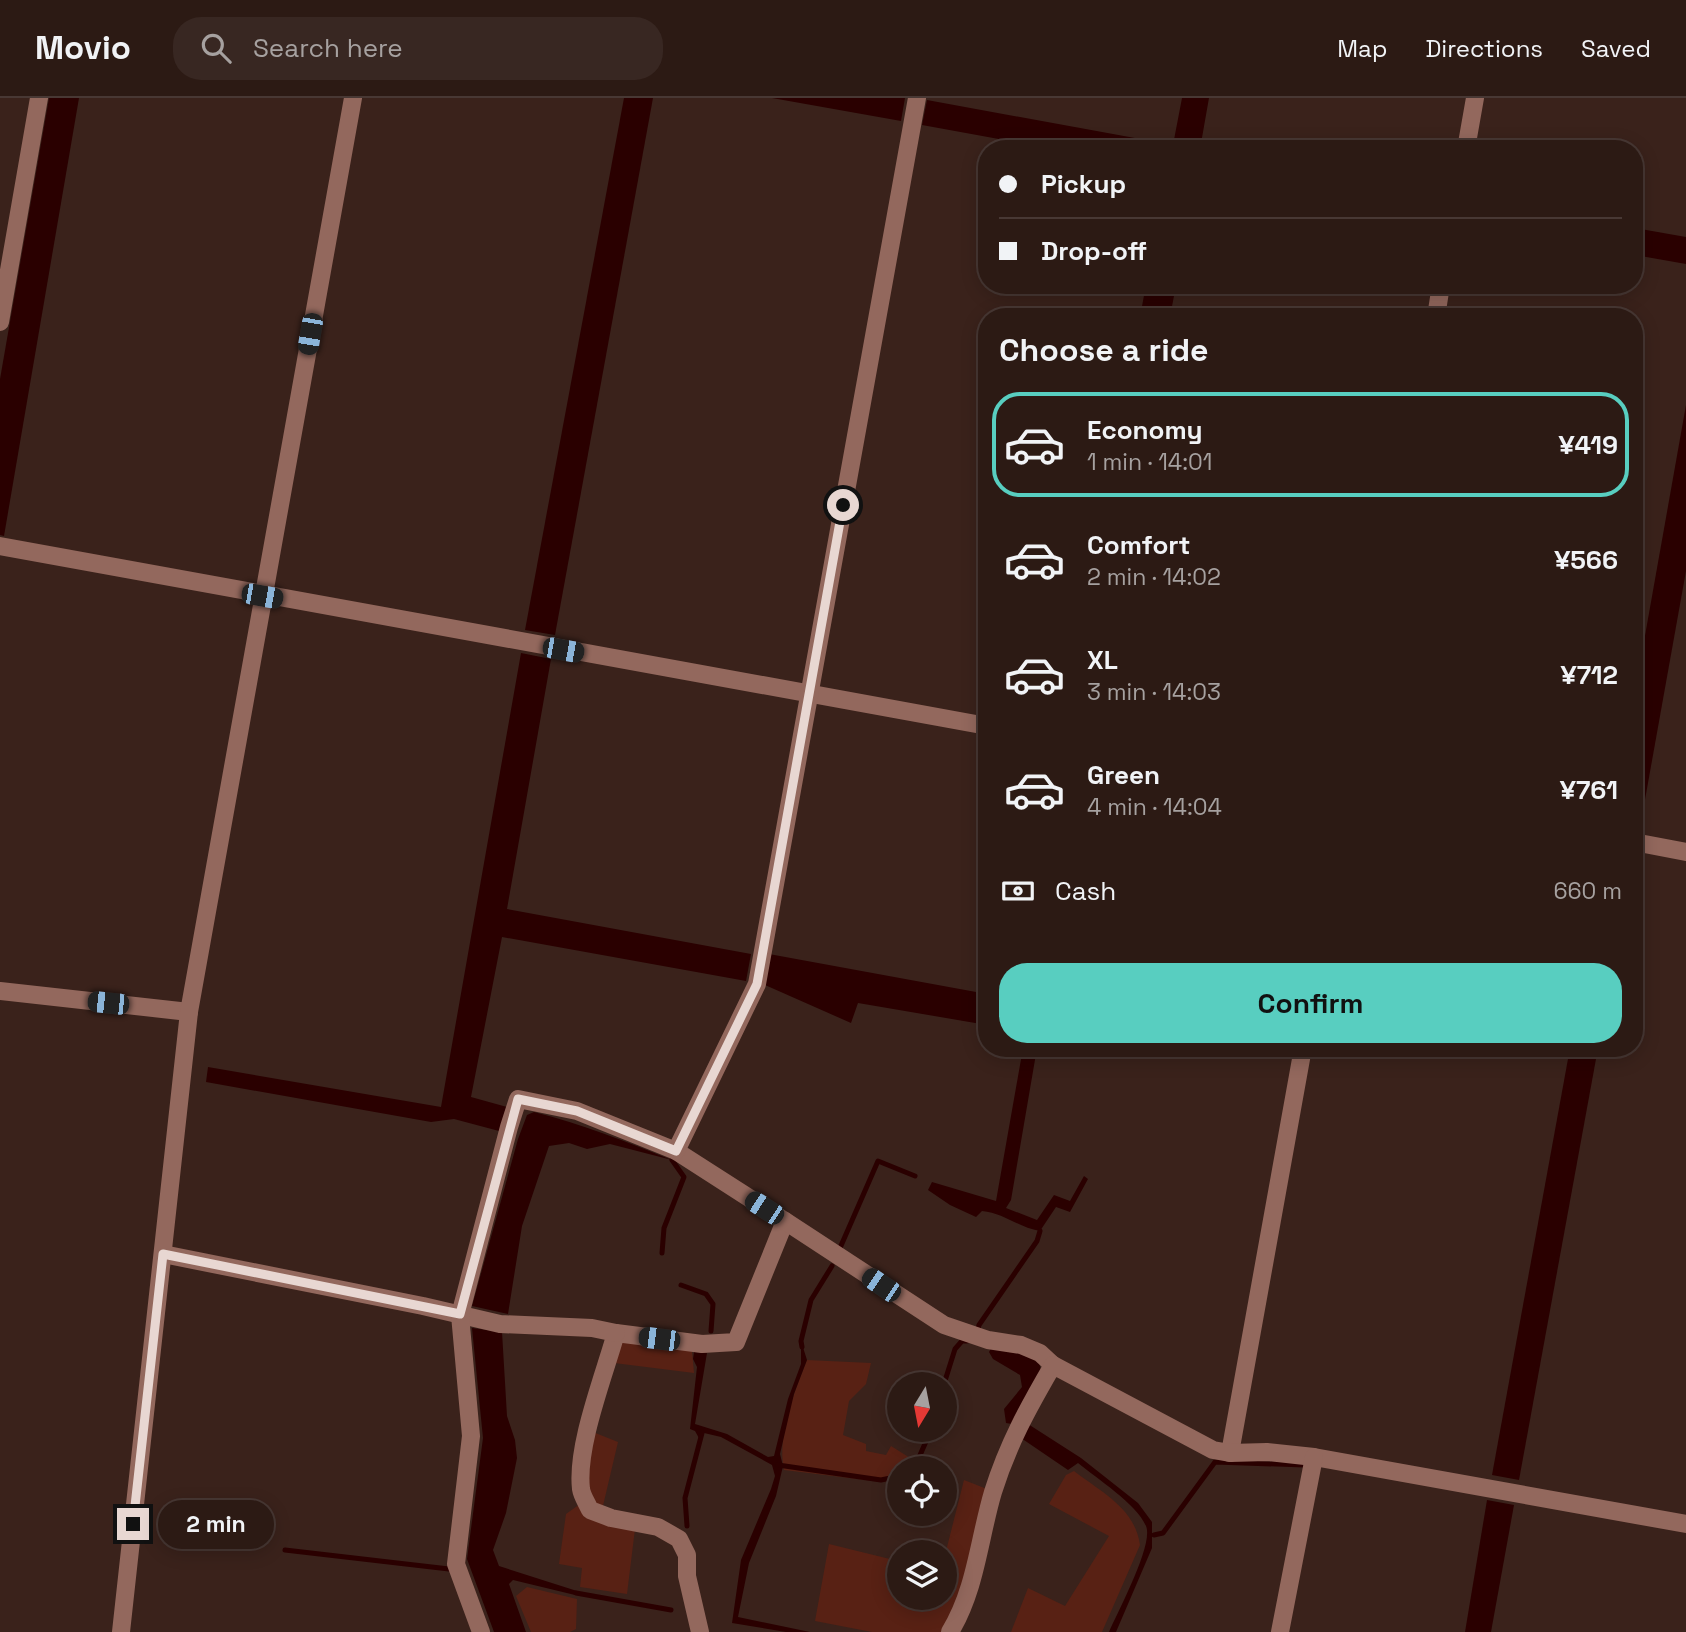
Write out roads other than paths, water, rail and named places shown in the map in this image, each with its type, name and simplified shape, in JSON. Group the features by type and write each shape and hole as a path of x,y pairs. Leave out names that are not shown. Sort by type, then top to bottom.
{"street":[{"path":"0,321 39,98"},
{"path":"121,1632 189,1012 353,98"},
{"path":"676,1151 757,984 917,98"},
{"path":"1468,140 1475,98"},
{"path":"0,546 262,596 978,724"},
{"path":"1643,844 1686,852"},
{"path":"0,991 189,1012"},
{"path":"1230,1453 1301,1057"},
{"path":"481,1632 456,1564 471,1436 460,1314 518,1099 577,1111 676,1151 944,1325 988,1339 1021,1345 1040,1353 1053,1365 1213,1450 1314,1457 1686,1524"},
{"path":"163,1254 499,1324 592,1328 702,1344 736,1342 785,1222"},
{"path":"616,1333 585,1441 580,1466 582,1493 590,1510 611,1518 658,1527 680,1539 687,1555 687,1576 700,1632"},
{"path":"950,1632 961,1614 979,1558 993,1494 1009,1446 1053,1365"},
{"path":"1280,1632 1314,1457"}],"waterway":[{"path":"662,1253 664,1228 684,1177 672,1160"},
{"path":"840,1248 878,1161 915,1176"},
{"path":"977,1332 979,1325 1037,1241 1040,1231"},
{"path":"802,1347 801,1341 811,1300 832,1266"},
{"path":"681,1285 706,1294 713,1304 711,1331"},
{"path":"948,1372 955,1349 962,1341 967,1341"},
{"path":"687,1526 685,1498 702,1433"},
{"path":"920,1456 926,1442"},
{"path":"1154,1535 1163,1533 1215,1462 1305,1465"},
{"path":"778,1465 887,1479"},
{"path":"285,1550 449,1569"},
{"path":"576,1593 671,1610"}]}
